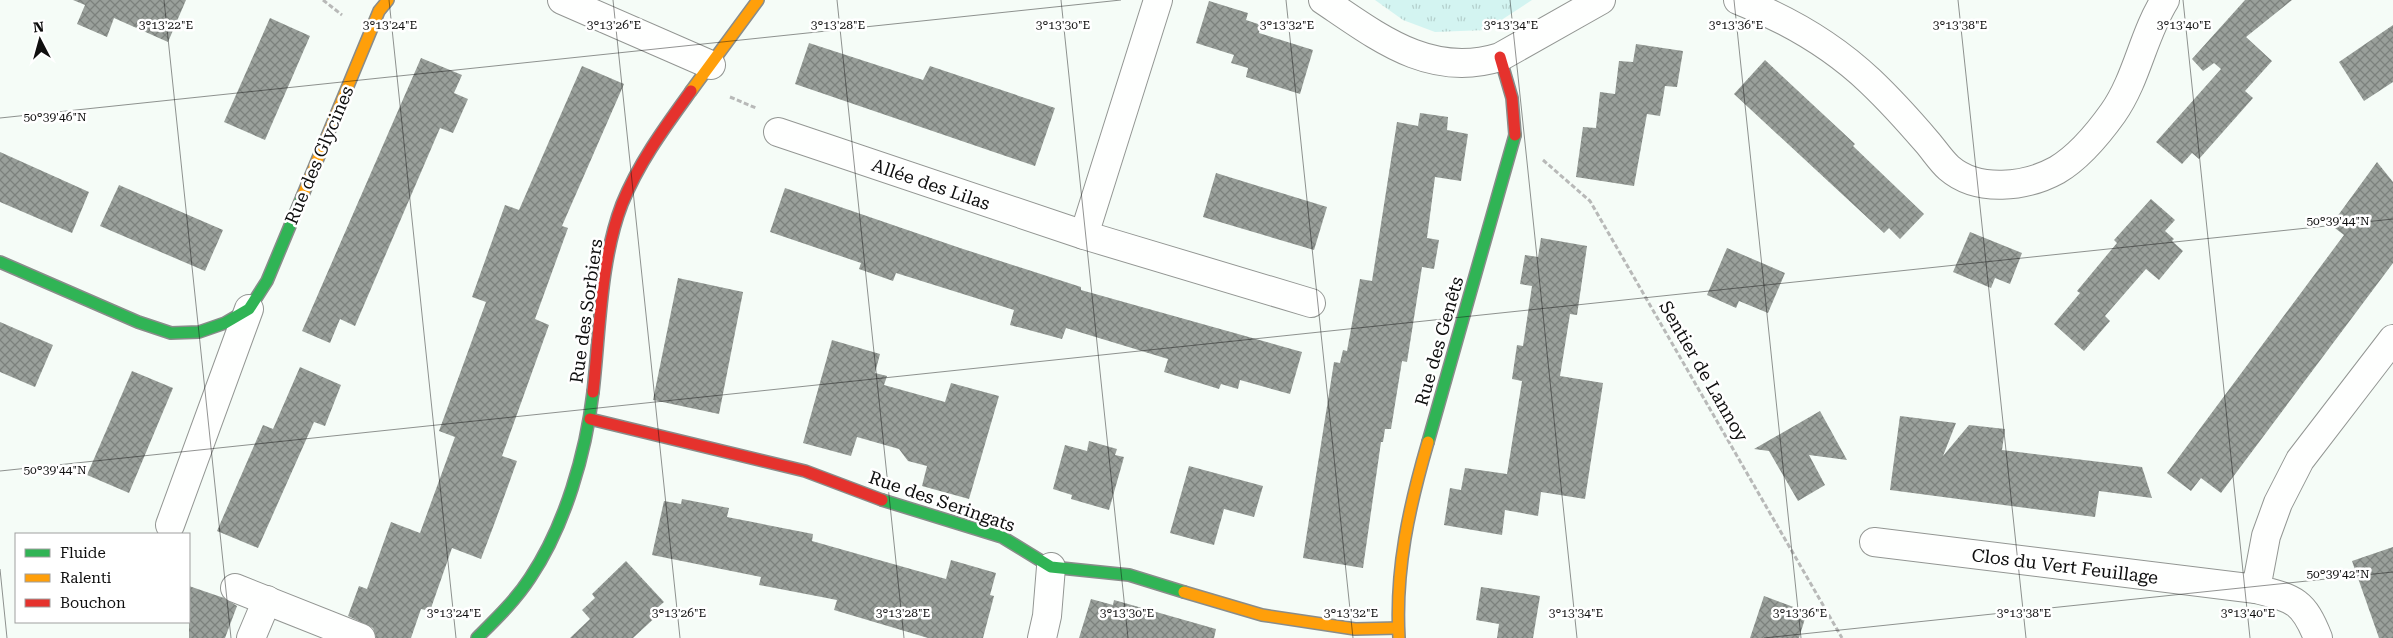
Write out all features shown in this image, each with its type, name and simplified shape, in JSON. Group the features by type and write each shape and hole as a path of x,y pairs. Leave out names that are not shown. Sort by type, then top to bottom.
{"street":[{"name":"Rue des Glycines","path":"170,525 249,309 267,281 379,11 388,0"},
{"path":"562,0 711,64"},
{"name":"Rue des Sorbiers","path":"477,638 511,604 531,577 553,535 574,484 590,419 607,263 622,205 649,148 758,0"},
{"path":"1084,235 1158,0"},
{"path":"1323,0 1374,34 1414,55 1436,61 1462,64 1485,62 1500,57 1601,0"},
{"path":"1738,0 1782,18 1835,52 1869,79 1949,168 1965,178 1989,184 2015,184 2057,169 2075,156 2098,134 2129,84 2158,12 2165,0"},
{"name":"Rue des Genêts","path":"1398,633 1398,591 1402,545 1410,504 1515,140 1516,116 1511,89 1500,57"},
{"name":"Allée des Lilas","path":"778,132 1084,235 1311,302"},
{"name":"Rue des Glycines","path":"0,262 138,322 171,333 199,332 225,323 249,309"},
{"path":"2256,589 2269,528 2278,502 2300,460 2393,339"},
{"name":"Rue des Seringats","path":"590,419 805,471 910,510 1002,537 1051,567 1129,575 1270,616 1355,629 1398,633"},
{"name":"Clos du Vert Feuillage","path":"1874,542 2256,589 2290,598 2309,616 2318,638"},
{"path":"1042,638 1048,616 1051,567"},
{"path":"235,588 361,638"},
{"path":"251,638 267,600"}],"path":[{"path":"711,64 724,95 776,116 778,132"},
{"name":"Sentier de Lannoy","path":"1515,140 1555,168 1590,201 1842,638"}],"green space":[{"path":"1375,0 1532,0 1486,30 1435,32 1403,20"}],"building":[{"path":"73,0 186,0 168,42 114,18 107,37 77,24 85,5"},
{"path":"2245,0 2292,0 2246,37 2272,61 2245,91 2253,98 2199,159 2192,153 2182,164 2156,142 2221,69 2214,63 2203,71 2192,59"},
{"path":"1209,1 1248,13 1246,20 1261,25 1259,33 1313,50 1300,94 1246,77 1248,68 1231,63 1234,55 1196,43"},
{"path":"270,18 310,36 265,140 224,122"},
{"path":"2393,25 2393,82 2364,101 2339,62"},
{"path":"809,43 923,80 930,66 1055,108 1035,166 795,84"},
{"path":"1636,44 1683,51 1677,87 1665,86 1660,116 1647,114 1634,186 1576,177 1583,127 1596,128 1600,92 1615,94 1619,61 1633,62"},
{"path":"421,58 462,75 454,93 468,99 453,133 440,128 355,326 340,319 330,343 302,331"},
{"path":"1765,60 1855,144 1853,146 1924,214 1900,239 1889,228 1884,233 1734,94"},
{"path":"582,66 624,84 562,226 568,228 535,319 549,325 502,456 517,461 481,559 452,548 430,611 421,609 411,638 376,638 373,628 348,616 359,586 367,589 391,522 420,533 455,437 439,431 486,302 472,297 505,205 519,210"},
{"path":"1420,113 1448,117 1447,130 1468,134 1461,181 1435,177 1427,238 1439,240 1434,269 1422,267 1407,362 1402,361 1391,429 1385,429 1383,442 1381,442 1363,568 1303,558 1334,362 1340,363 1343,350 1347,351 1360,279 1372,281 1397,122 1418,126"},
{"path":"0,152 89,192 72,233 0,202"},
{"path":"2377,162 2393,182 2393,263 2221,493 2201,478 2191,491 2167,473 2344,235 2331,225"},
{"path":"1216,173 1327,207 1314,250 1203,217"},
{"path":"119,185 223,230 205,271 100,226"},
{"path":"785,188 1081,287 1081,290 1302,352 1290,394 1240,380 1238,389 1221,384 1219,389 1164,372 1168,359 1066,328 1062,339 1010,325 1014,310 896,273 893,281 859,269 861,263 770,232"},
{"path":"2151,199 2175,220 2165,231 2183,251 2159,280 2146,269 2105,316 2110,321 2084,351 2054,324 2080,293 2077,291 2117,243 2114,240"},
{"path":"1970,232 2022,253 2010,284 1995,278 1991,288 1953,272"},
{"path":"1541,238 1587,246 1577,315 1570,314 1560,376 1603,383 1585,499 1541,492 1538,516 1505,510 1502,535 1444,525 1450,488 1461,490 1465,468 1507,474 1522,381 1512,379 1517,345 1523,346 1532,286 1520,284 1525,255 1538,257"},
{"path":"1727,248 1785,273 1768,313 1739,301 1736,308 1707,295"},
{"path":"678,278 743,292 719,414 653,400"},
{"path":"0,322 53,345 35,387 0,372"},
{"path":"832,340 880,354 875,373 887,376 884,385 945,402 951,383 999,396 969,499 922,486 927,466 908,461 899,449 857,437 851,456 803,443"},
{"path":"300,367 341,385 325,426 314,422 258,548 217,531 263,425 273,429"},
{"path":"132,371 173,388 129,493 87,475"},
{"path":"1820,411 1847,460 1809,455 1825,485 1798,501 1769,451 1754,449"},
{"path":"1900,416 1956,423 1943,456 1969,425 2005,429 2002,450 2142,467 2152,498 2099,491 2095,517 1890,490"},
{"path":"1089,441 1117,449 1115,455 1124,457 1109,510 1071,499 1072,495 1053,489 1065,445 1087,451"},
{"path":"1189,466 1263,486 1254,517 1224,509 1214,545 1170,533"},
{"path":"682,499 729,508 727,517 813,534 812,541 946,579 951,560 996,573 990,595 994,596 983,638 928,638 834,610 837,600 759,585 761,577 652,555 664,501 681,504"},
{"path":"2393,547 2393,638 2379,638 2352,561"},
{"path":"626,561 664,602 657,608 661,612 633,638 570,638 590,619 582,610 595,598 592,594"},
{"path":"190,586 224,598 237,606 225,638 189,638"},
{"path":"1481,587 1540,596 1533,638 1497,638 1499,624 1476,620"},
{"path":"1764,596 1807,612 1799,638 1750,638"},
{"path":"1091,599 1113,605 1114,600 1216,629 1214,638 1079,638"}],"traffic: fast":[{"path":"1428,442 1515,135"},
{"path":"0,262 138,322 171,333 199,332 225,323 249,309 267,281 302,197"},
{"path":"477,638 518,594 530,578 554,536 579,464 593,392"},
{"path":"882,500 1002,537 1051,567 1129,575 1184,592"}],"traffic: slow":[{"path":"302,197 379,11 388,0"},
{"path":"691,91 758,0"},
{"path":"1399,638 1398,613 1401,563 1409,515 1428,442"},
{"path":"1184,592 1262,615 1355,629 1398,628"}],"traffic: jam":[{"path":"1500,57 1512,98 1515,135"},
{"path":"593,392 605,273 609,249 622,204 636,174 653,145 691,91"},
{"path":"590,419 805,471 882,500"}]}
